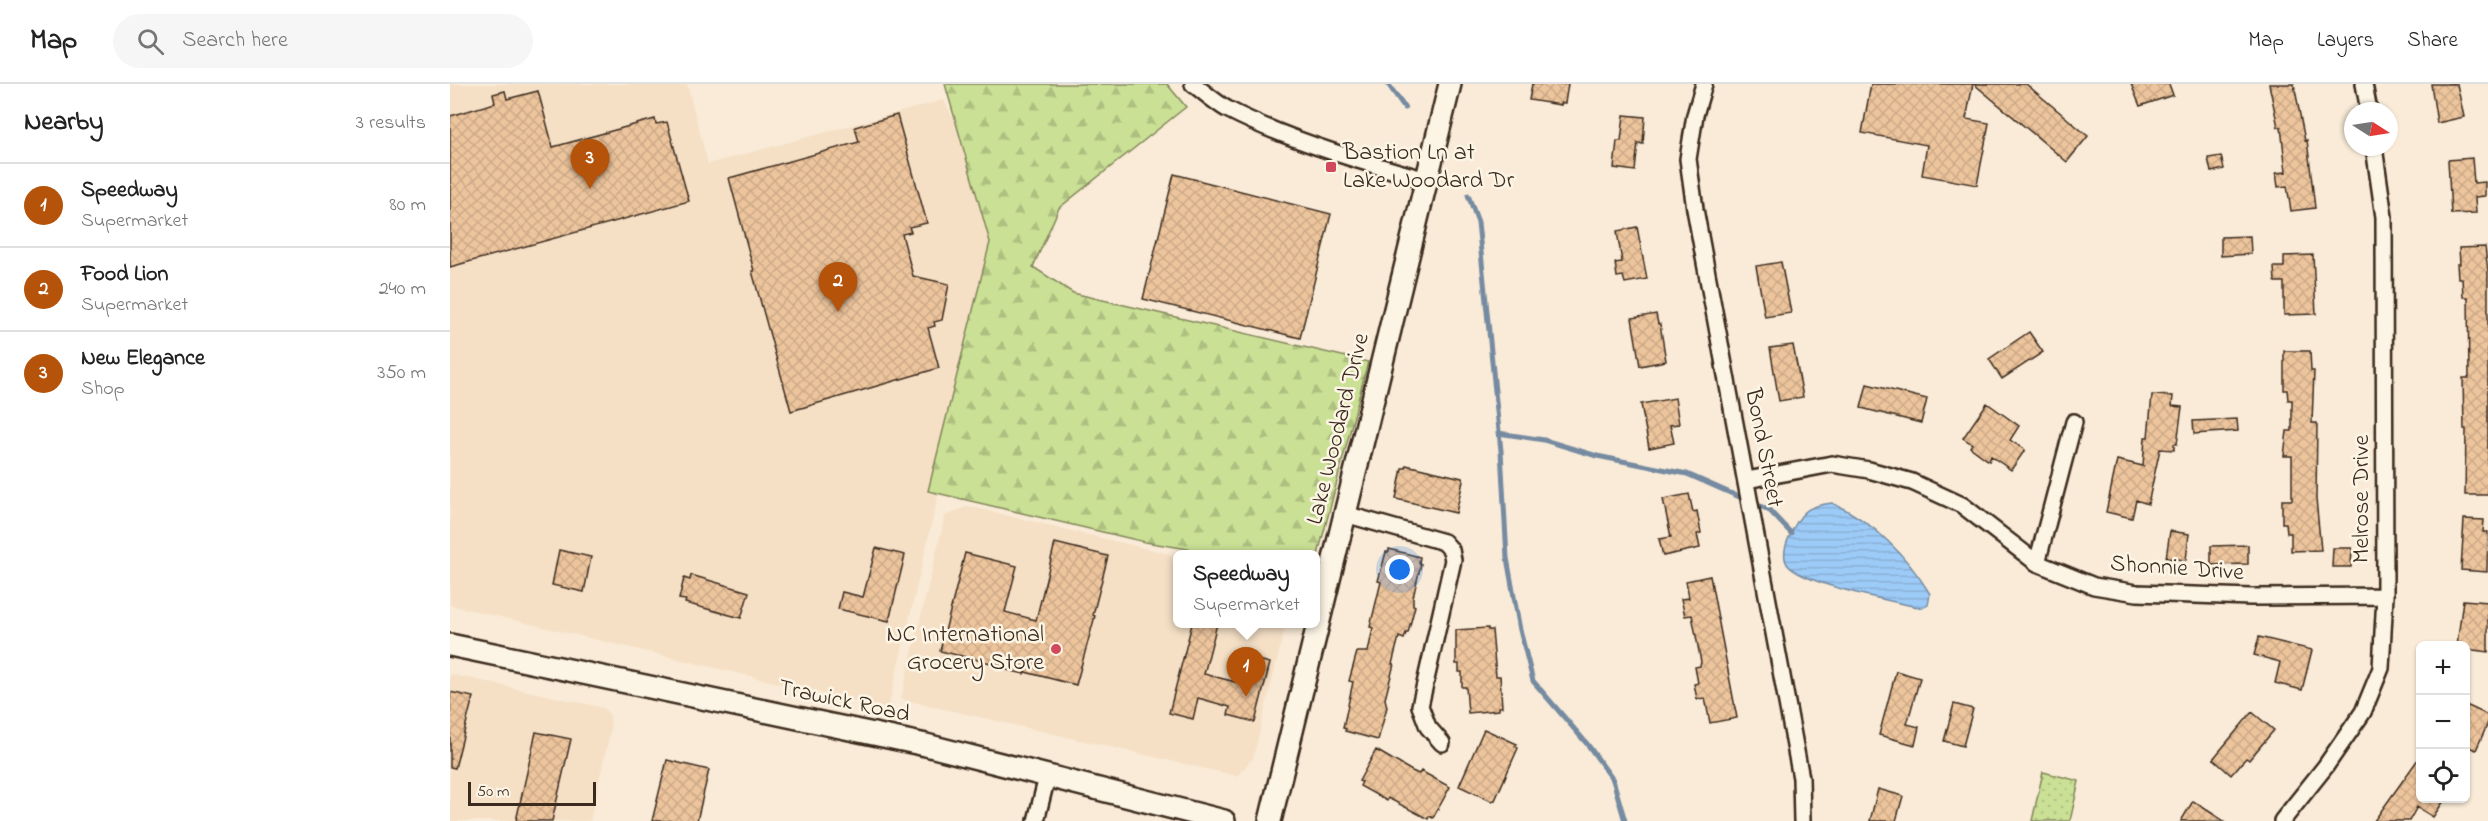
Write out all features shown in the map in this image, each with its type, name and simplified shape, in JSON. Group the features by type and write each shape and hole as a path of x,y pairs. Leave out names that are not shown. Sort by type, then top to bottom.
{"street":[{"path":"1193,84 1226,108 1288,135 1392,171 1426,180"},
{"name":"Lake Woodard Drive","path":"1320,614 1450,84"},
{"name":"Bond Street","path":"1704,84 1695,115 1688,159 1695,209 1801,778 1802,821"},
{"path":"2364,84 2367,102"},
{"name":"Melrose Drive","path":"2282,821 2325,767 2363,712 2381,668 2385,596 2384,217 2375,156"},
{"path":"2037,563 2074,422"},
{"name":"Shonnie Drive","path":"1747,480 1832,465 1869,470 1912,482 1962,505 2037,563 2094,586 2137,593 2251,597 2385,596"},
{"path":"1344,514 1444,542 1451,550 1453,560 1420,706 1428,726 1442,743"},
{"name":"Lake Woodard Drive","path":"1270,821 1317,628"},
{"name":"Trawick Road","path":"450,645 926,745 1224,821"},
{"path":"1036,821 1047,777"}],"shaded area":[{"path":"450,84 687,84 708,164 944,100 1003,220 888,709 450,605"},
{"path":"968,506 1173,555 1173,628 1285,628 1253,758 1237,776 901,699 945,516"},
{"path":"450,674 604,708 610,716 611,728 590,821 450,821"}],"green space":[{"path":"945,84 1167,84 1186,107 1059,208 1033,267 1073,293 1368,362 1319,550 1194,550 1145,542 928,491 990,242"},
{"path":"2043,772 2079,781 2070,821 2032,821"}],"water":[{"path":"1832,503 1861,519 1900,553 1930,594 1928,605 1922,608 1829,585 1795,571 1787,564 1786,546 1800,517 1813,507"}],"building":[{"path":"1532,84 1568,84 1565,103 1561,105 1529,100"},
{"path":"1871,84 1973,84 1966,119 1989,123 1977,185 1922,175 1927,145 1862,133"},
{"path":"1974,84 2026,84 2088,136 2067,162"},
{"path":"2131,84 2169,84 2173,95 2140,106"},
{"path":"2269,84 2294,84 2305,141 2307,140 2315,208 2291,211 2287,186 2278,187 2276,173 2286,172 2281,127 2278,127"},
{"path":"2431,84 2457,84 2464,117 2437,123"},
{"path":"505,91 507,99 538,91 553,147 655,119 656,124 667,122 689,201 450,267 450,116 495,103 493,94"},
{"path":"897,115 927,223 909,227 911,232 902,234 913,276 949,284 942,320 934,322 935,326 928,328 939,368 791,411 729,178 859,142 855,127"},
{"path":"1624,115 1645,117 1643,144 1638,143 1635,171 1614,168 1617,141 1621,141"},
{"path":"2221,156 2224,169 2211,172 2208,158"},
{"path":"2472,158 2474,183 2485,182 2485,196 2475,197 2476,213 2451,214 2448,160"},
{"path":"1174,174 1331,214 1300,338 1143,299"},
{"path":"1637,227 1647,279 1625,283 1623,276 1617,277 1615,263 1622,262 1617,231"},
{"path":"2250,236 2251,254 2221,256 2221,237"},
{"path":"2485,247 2488,271 2488,495 2465,495 2466,429 2464,429 2463,378 2469,378 2468,297 2463,297 2462,278 2458,278 2457,264 2460,264 2459,248"},
{"path":"2313,255 2316,314 2284,315 2284,282 2275,282 2274,267 2284,267 2284,256"},
{"path":"1781,262 1791,313 1765,317 1756,266"},
{"path":"1656,314 1658,324 1660,324 1666,361 1640,366 1632,318"},
{"path":"2029,332 2043,352 2002,379 1989,359"},
{"path":"1793,345 1803,397 1779,401 1770,348"},
{"path":"2284,351 2310,351 2311,371 2314,371 2312,423 2317,423 2316,499 2321,550 2291,551 2291,533 2287,533 2286,523 2282,523 2282,500 2292,500 2292,456 2284,456 2287,431 2292,431 2292,400 2288,400 2287,390 2284,390"},
{"path":"1867,384 1927,399 1921,423 1861,408"},
{"path":"2152,395 2173,396 2172,406 2182,407 2177,444 2174,444 2174,450 2160,449 2148,504 2136,500 2132,518 2106,512 2117,460 2143,466"},
{"path":"1675,398 1679,424 1670,425 1674,443 1649,448 1641,404"},
{"path":"1987,403 2019,426 2010,440 2025,450 2011,470 1991,456 1989,461 1970,447 1972,444 1963,438"},
{"path":"2237,419 2238,431 2194,434 2193,421"},
{"path":"1406,465 1462,478 1456,513 1396,499 1402,468"},
{"path":"1689,494 1693,512 1697,511 1701,533 1697,534 1700,548 1663,556 1659,539 1671,537 1663,499"},
{"path":"2464,519 2484,520 2483,532 2488,532 2487,572 2461,570"},
{"path":"2170,531 2189,534 2186,560 2166,558"},
{"path":"1055,543 1108,556 1093,615 1095,616 1076,685 1025,672 1024,674 1007,670 1008,667 940,651 965,553 1017,566 1005,612 1036,620"},
{"path":"2248,545 2248,564 2211,565 2211,546"},
{"path":"876,548 905,555 889,621 838,609 842,592 863,597"},
{"path":"2333,548 2352,548 2351,567 2332,567"},
{"path":"1389,549 1420,557 1419,563 1421,564 1413,597 1415,606 1408,633 1404,639 1399,637 1392,664 1394,664 1385,699 1387,707 1378,740 1345,731 1346,729 1343,728 1353,682 1349,681 1357,652 1368,652 1373,628 1370,627 1381,582 1378,581 1386,552 1389,552"},
{"path":"559,550 591,557 584,592 552,585"},
{"path":"691,575 749,592 741,618 685,603 686,600 679,599 684,578 690,580"},
{"path":"1710,576 1737,718 1710,723 1705,698 1697,699 1694,684 1698,683 1695,667 1700,666 1701,662 1692,615 1685,616 1681,599 1689,598 1686,581"},
{"path":"2463,600 2488,602 2488,652 2470,650 2470,641 2458,641"},
{"path":"1191,628 1216,628 1204,674 1236,682 1243,656 1270,663 1255,722 1228,715 1230,707 1198,698 1193,719 1169,713"},
{"path":"1488,628 1492,630 1496,676 1500,676 1502,707 1499,707 1499,710 1468,713 1466,687 1462,687 1462,672 1459,672 1459,664 1456,664 1456,630"},
{"path":"2259,637 2312,650 2302,690 2275,683 2280,662 2254,655"},
{"path":"1896,671 1920,678 1907,724 1919,727 1915,745 1879,735"},
{"path":"450,692 473,697 455,768 450,767"},
{"path":"1954,704 1973,709 1963,746 1944,741"},
{"path":"2470,707 2488,715 2488,723 2476,750 2470,748"},
{"path":"2252,712 2274,730 2249,760 2246,758 2231,775 2213,759"},
{"path":"1484,729 1517,744 1515,746 1518,748 1495,800 1491,801 1459,786"},
{"path":"536,732 571,739 552,821 516,821"},
{"path":"1376,750 1412,771 1419,774 1421,771 1450,787 1433,818 1429,816 1428,819 1360,786 1362,782 1359,781"},
{"path":"667,760 709,770 697,821 652,821"},
{"path":"2416,762 2416,803 2443,803 2433,817 2417,807 2409,821 2374,821"},
{"path":"1878,789 1903,796 1896,821 1870,821"},
{"path":"2193,801 2224,821 2181,821"}],"waterway":[{"path":"1388,84 1405,108"},
{"path":"1468,195 1478,222 1501,451 1507,558 1520,630 1533,681 1588,745 1613,780 1625,821"},
{"path":"1498,433 1544,440 1597,456 1687,474 1769,510 1791,533"}],"place":[{"name":"Bastion Ln at Lake Woodard Dr","path":"1331,167"},
{"name":"New Elegance","path":"590,189"},
{"name":"Food Lion","path":"838,312"},
{"name":"NC International Grocery Store","path":"1056,649"},
{"name":"Speedway","path":"1246,697"}]}
